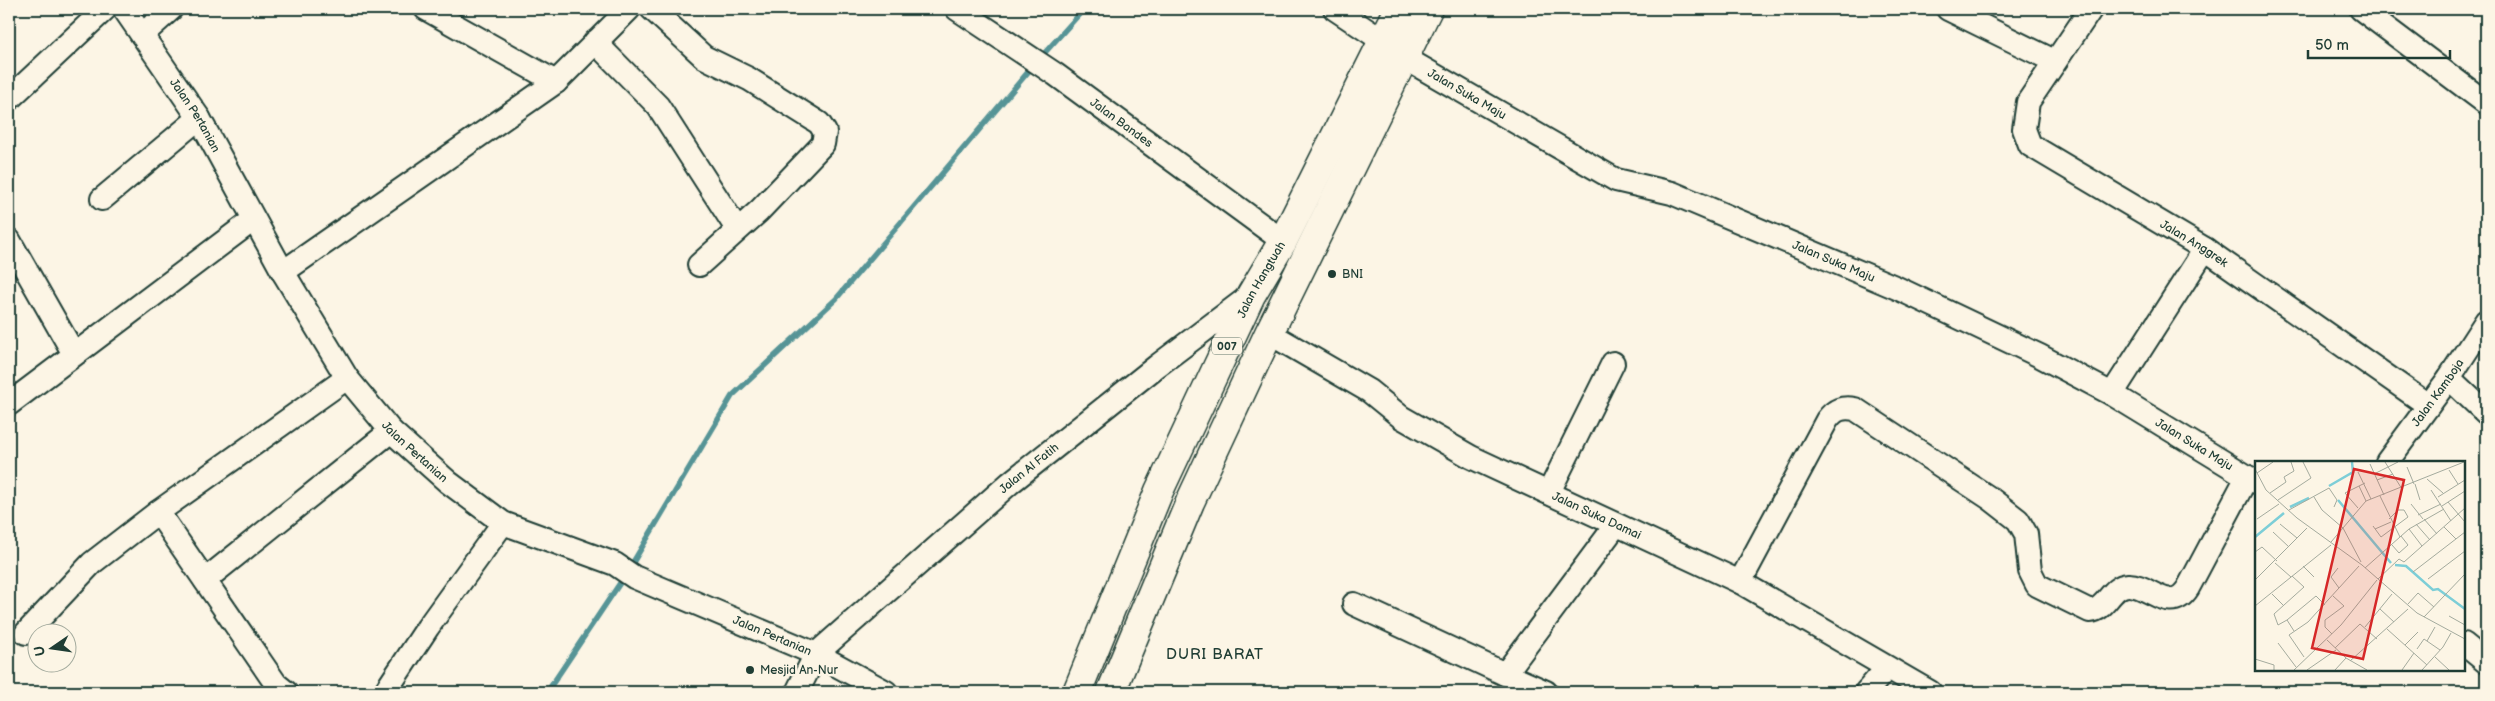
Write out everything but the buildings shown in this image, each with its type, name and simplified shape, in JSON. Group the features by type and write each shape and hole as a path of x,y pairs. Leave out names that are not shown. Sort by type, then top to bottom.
{"highway":[{"name":"Jalan Hangtuah","path":"1111,692 1190,502 1269,334 1365,141 1393,49 1399,9"},
{"name":"Jalan Hangtuah","path":"1077,692 1159,491 1251,295 1283,241 1340,128 1393,49 1428,9"},
{"path":"1340,128 1365,141"}],"street":[{"path":"9,99 105,9"},
{"name":"Jalan Pertanian","path":"124,9 199,118 283,272 347,378 391,431 448,482 503,523 623,569 816,654 886,692"},
{"path":"142,34 171,9"},
{"path":"426,9 556,82"},
{"path":"283,272 556,82 629,9"},
{"path":"652,9 704,58 769,90 823,127 824,132 823,144 759,211 699,265"},
{"name":"Jalan Bandes","path":"956,9 1055,74 1283,241"},
{"name":"Jalan Suka Maju","path":"1335,9 1393,49 1616,180 1672,194 1897,288 2032,352 2112,394 2252,480"},
{"path":"1948,9 2054,61"},
{"name":"Jalan Anggrek","path":"2091,9 2028,102 2024,129 2030,145 2205,249 2428,404"},
{"path":"2361,9 2486,103"},
{"path":"596,42 658,106 737,229"},
{"path":"102,199 199,118"},
{"path":"9,404 254,220"},
{"path":"9,240 74,354"},
{"path":"2112,394 2205,249"},
{"name":"Jalan Al Fatih","path":"816,654 1010,483 1157,366 1251,295"},
{"name":"Jalan Kamboja","path":"2387,461 2449,378 2486,321"},
{"name":"Jalan Suka Damai","path":"1269,334 1369,391 1401,417 1471,458 1549,492 1740,582 1930,692"},
{"path":"1549,492 1613,363"},
{"path":"26,633 92,564 158,512 347,378"},
{"path":"2449,378 2486,413"},
{"path":"1740,582 1828,420 1833,412 1840,409 1855,408 1991,499 2018,520 2026,534 2030,570 2037,585 2090,611 2102,606 2116,590 2124,586 2133,586 2168,599 2181,596 2188,588 2252,480"},
{"path":"205,580 391,431"},
{"path":"158,512 276,684 286,692"},
{"path":"385,692 428,627 503,523"},
{"path":"1505,674 1616,525"},
{"path":"1354,604 1546,692"},
{"path":"2465,645 2486,662"},
{"path":"796,692 816,654"},
{"path":"1866,692 1887,668"}],"waterway":[{"path":"1040,58 1084,9"},
{"path":"629,569 732,396 836,299 1034,65"},
{"path":"547,692 624,577"}],"place":[{"name":"BNI","path":"1332,274"},
{"name":"Mesjid An-Nur","path":"750,670"}],"district":[{"name":"DURI BARAT","path":"1215,654"}]}
